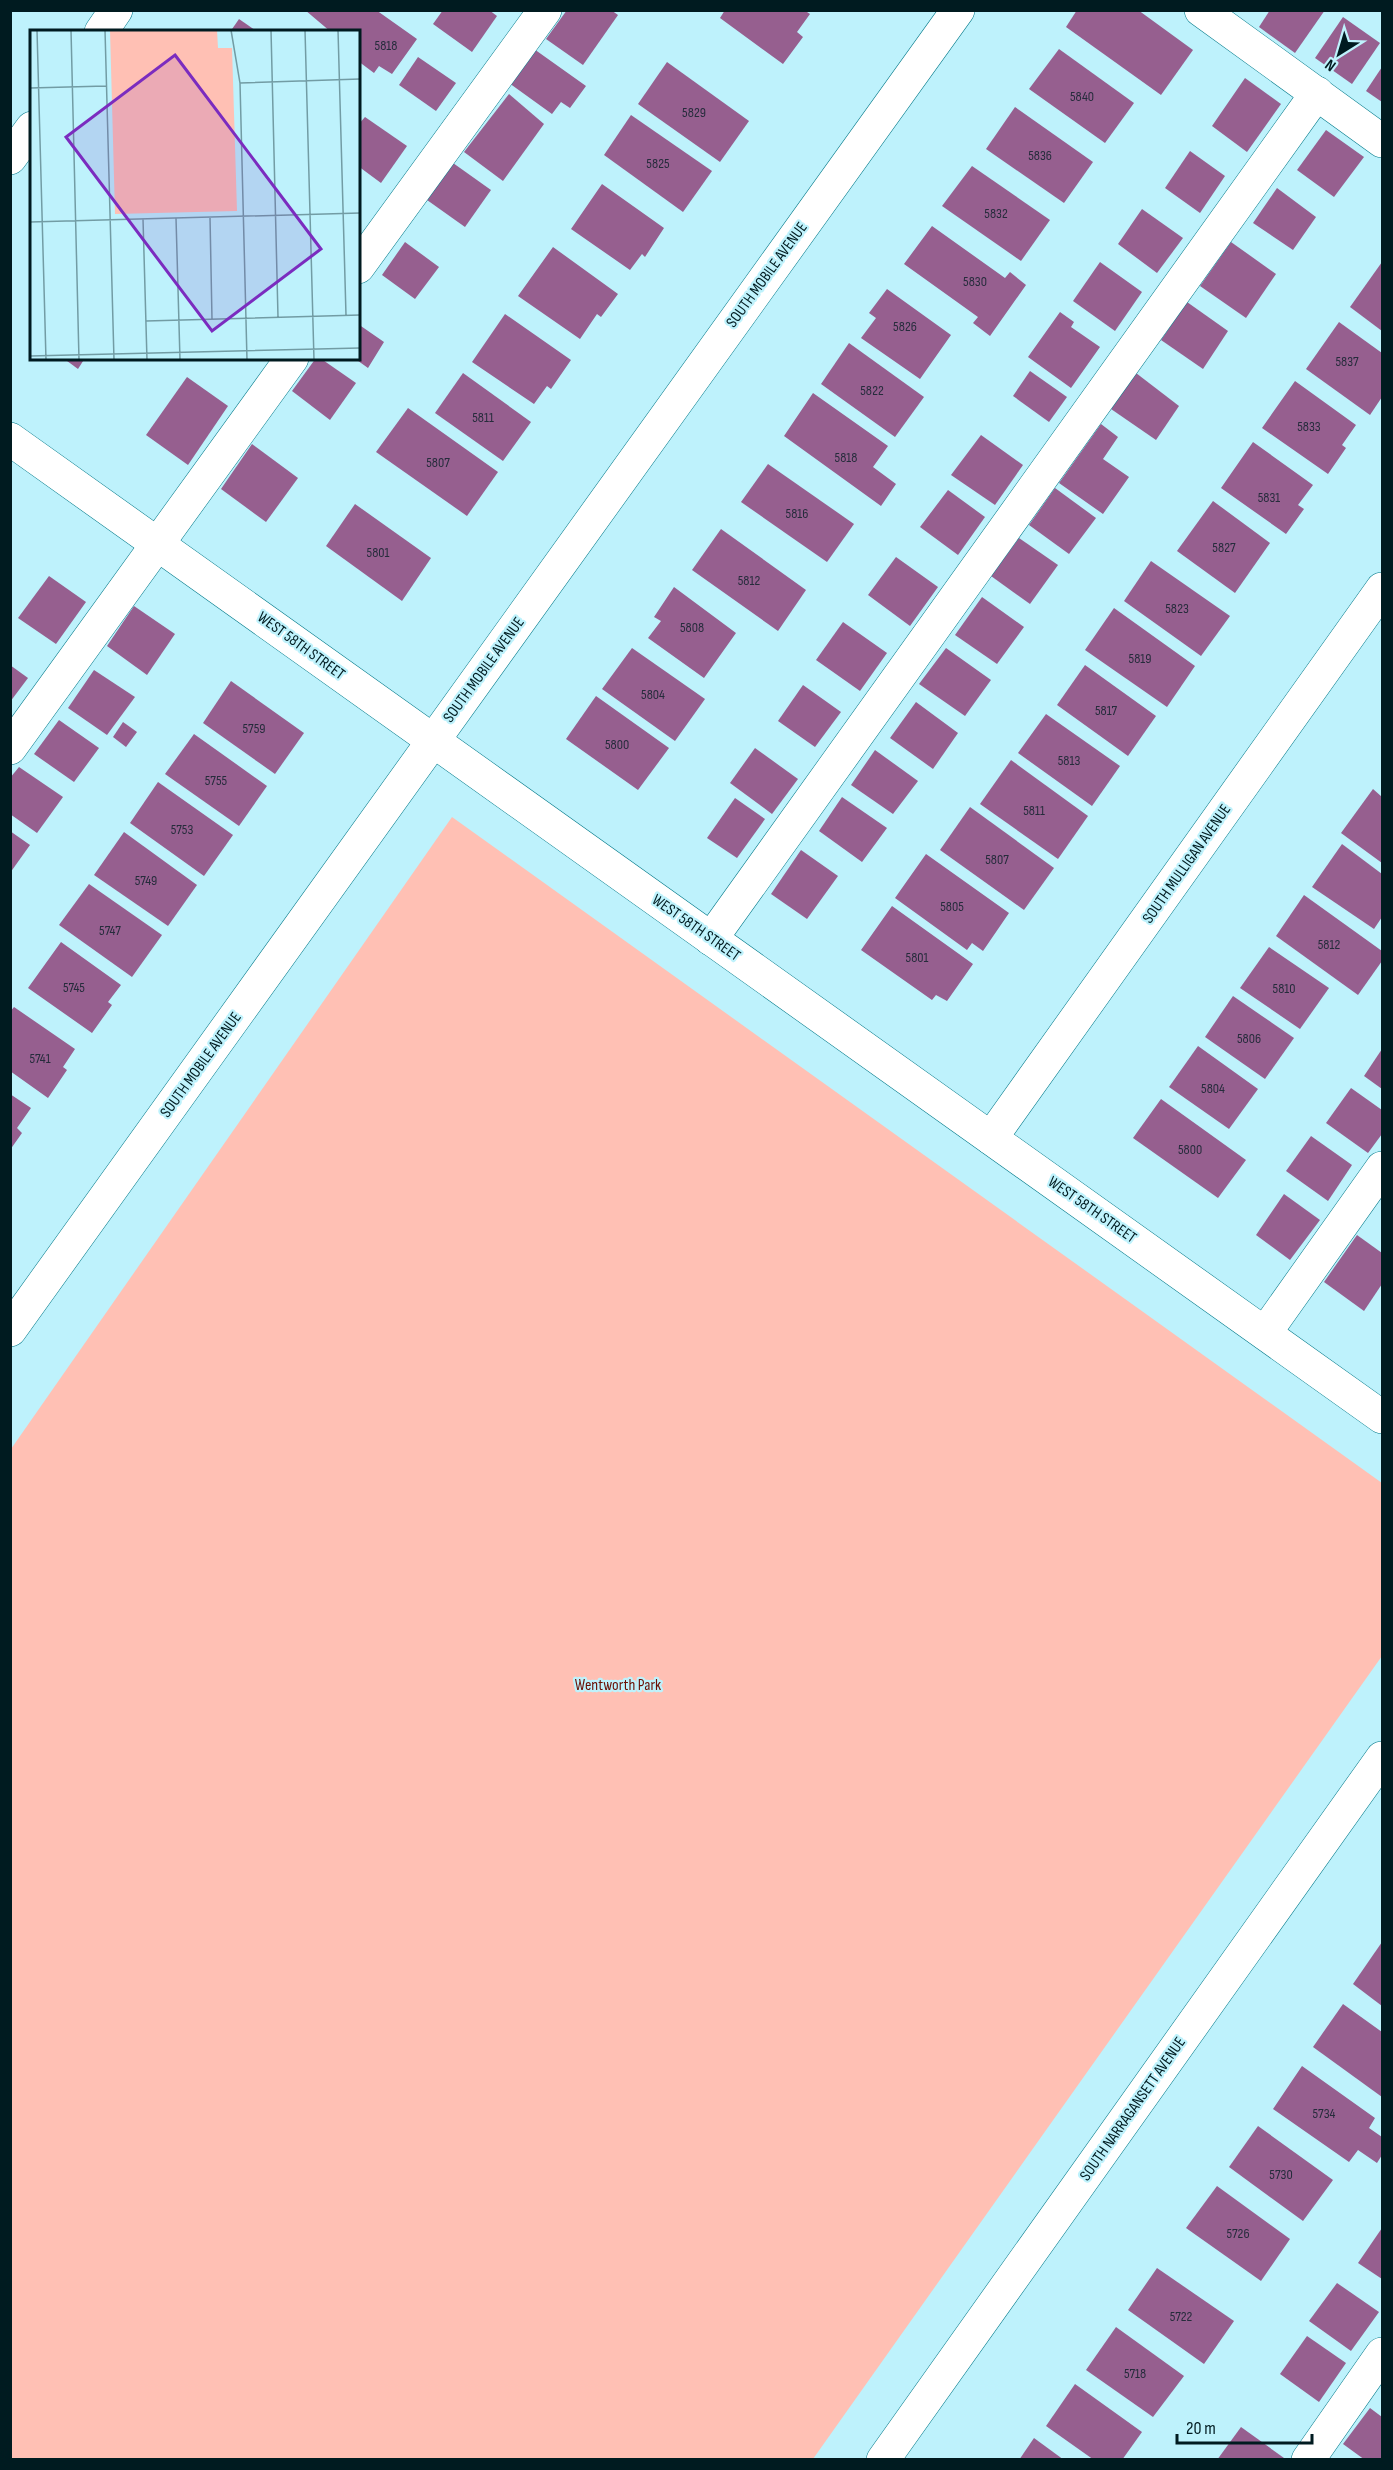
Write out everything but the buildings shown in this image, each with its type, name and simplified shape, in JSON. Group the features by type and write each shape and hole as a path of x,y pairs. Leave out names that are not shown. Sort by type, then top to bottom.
{"street":[{"path":"102,30 116,10"},
{"path":"360,264 545,10"},
{"name":"SOUTH MOBILE AVENUE","path":"10,1330 957,10"},
{"path":"1201,10 1383,141"},
{"path":"711,939 1317,93"},
{"path":"10,158 30,131"},
{"path":"10,748 291,360"},
{"name":"WEST 58TH STREET","path":"10,439 1383,1418"},
{"name":"SOUTH MULLIGAN AVENUE","path":"991,1138 1383,589"},
{"path":"1265,1333 1383,1168"},
{"name":"SOUTH NARRAGANSETT AVENUE","path":"884,2460 1383,1758"},
{"path":"1308,2460 1383,2354"}],"green space":[{"name":"Wentworth Park","path":"452,817 1382,1483 1382,1656 813,2459 11,2459 11,1449"}]}
